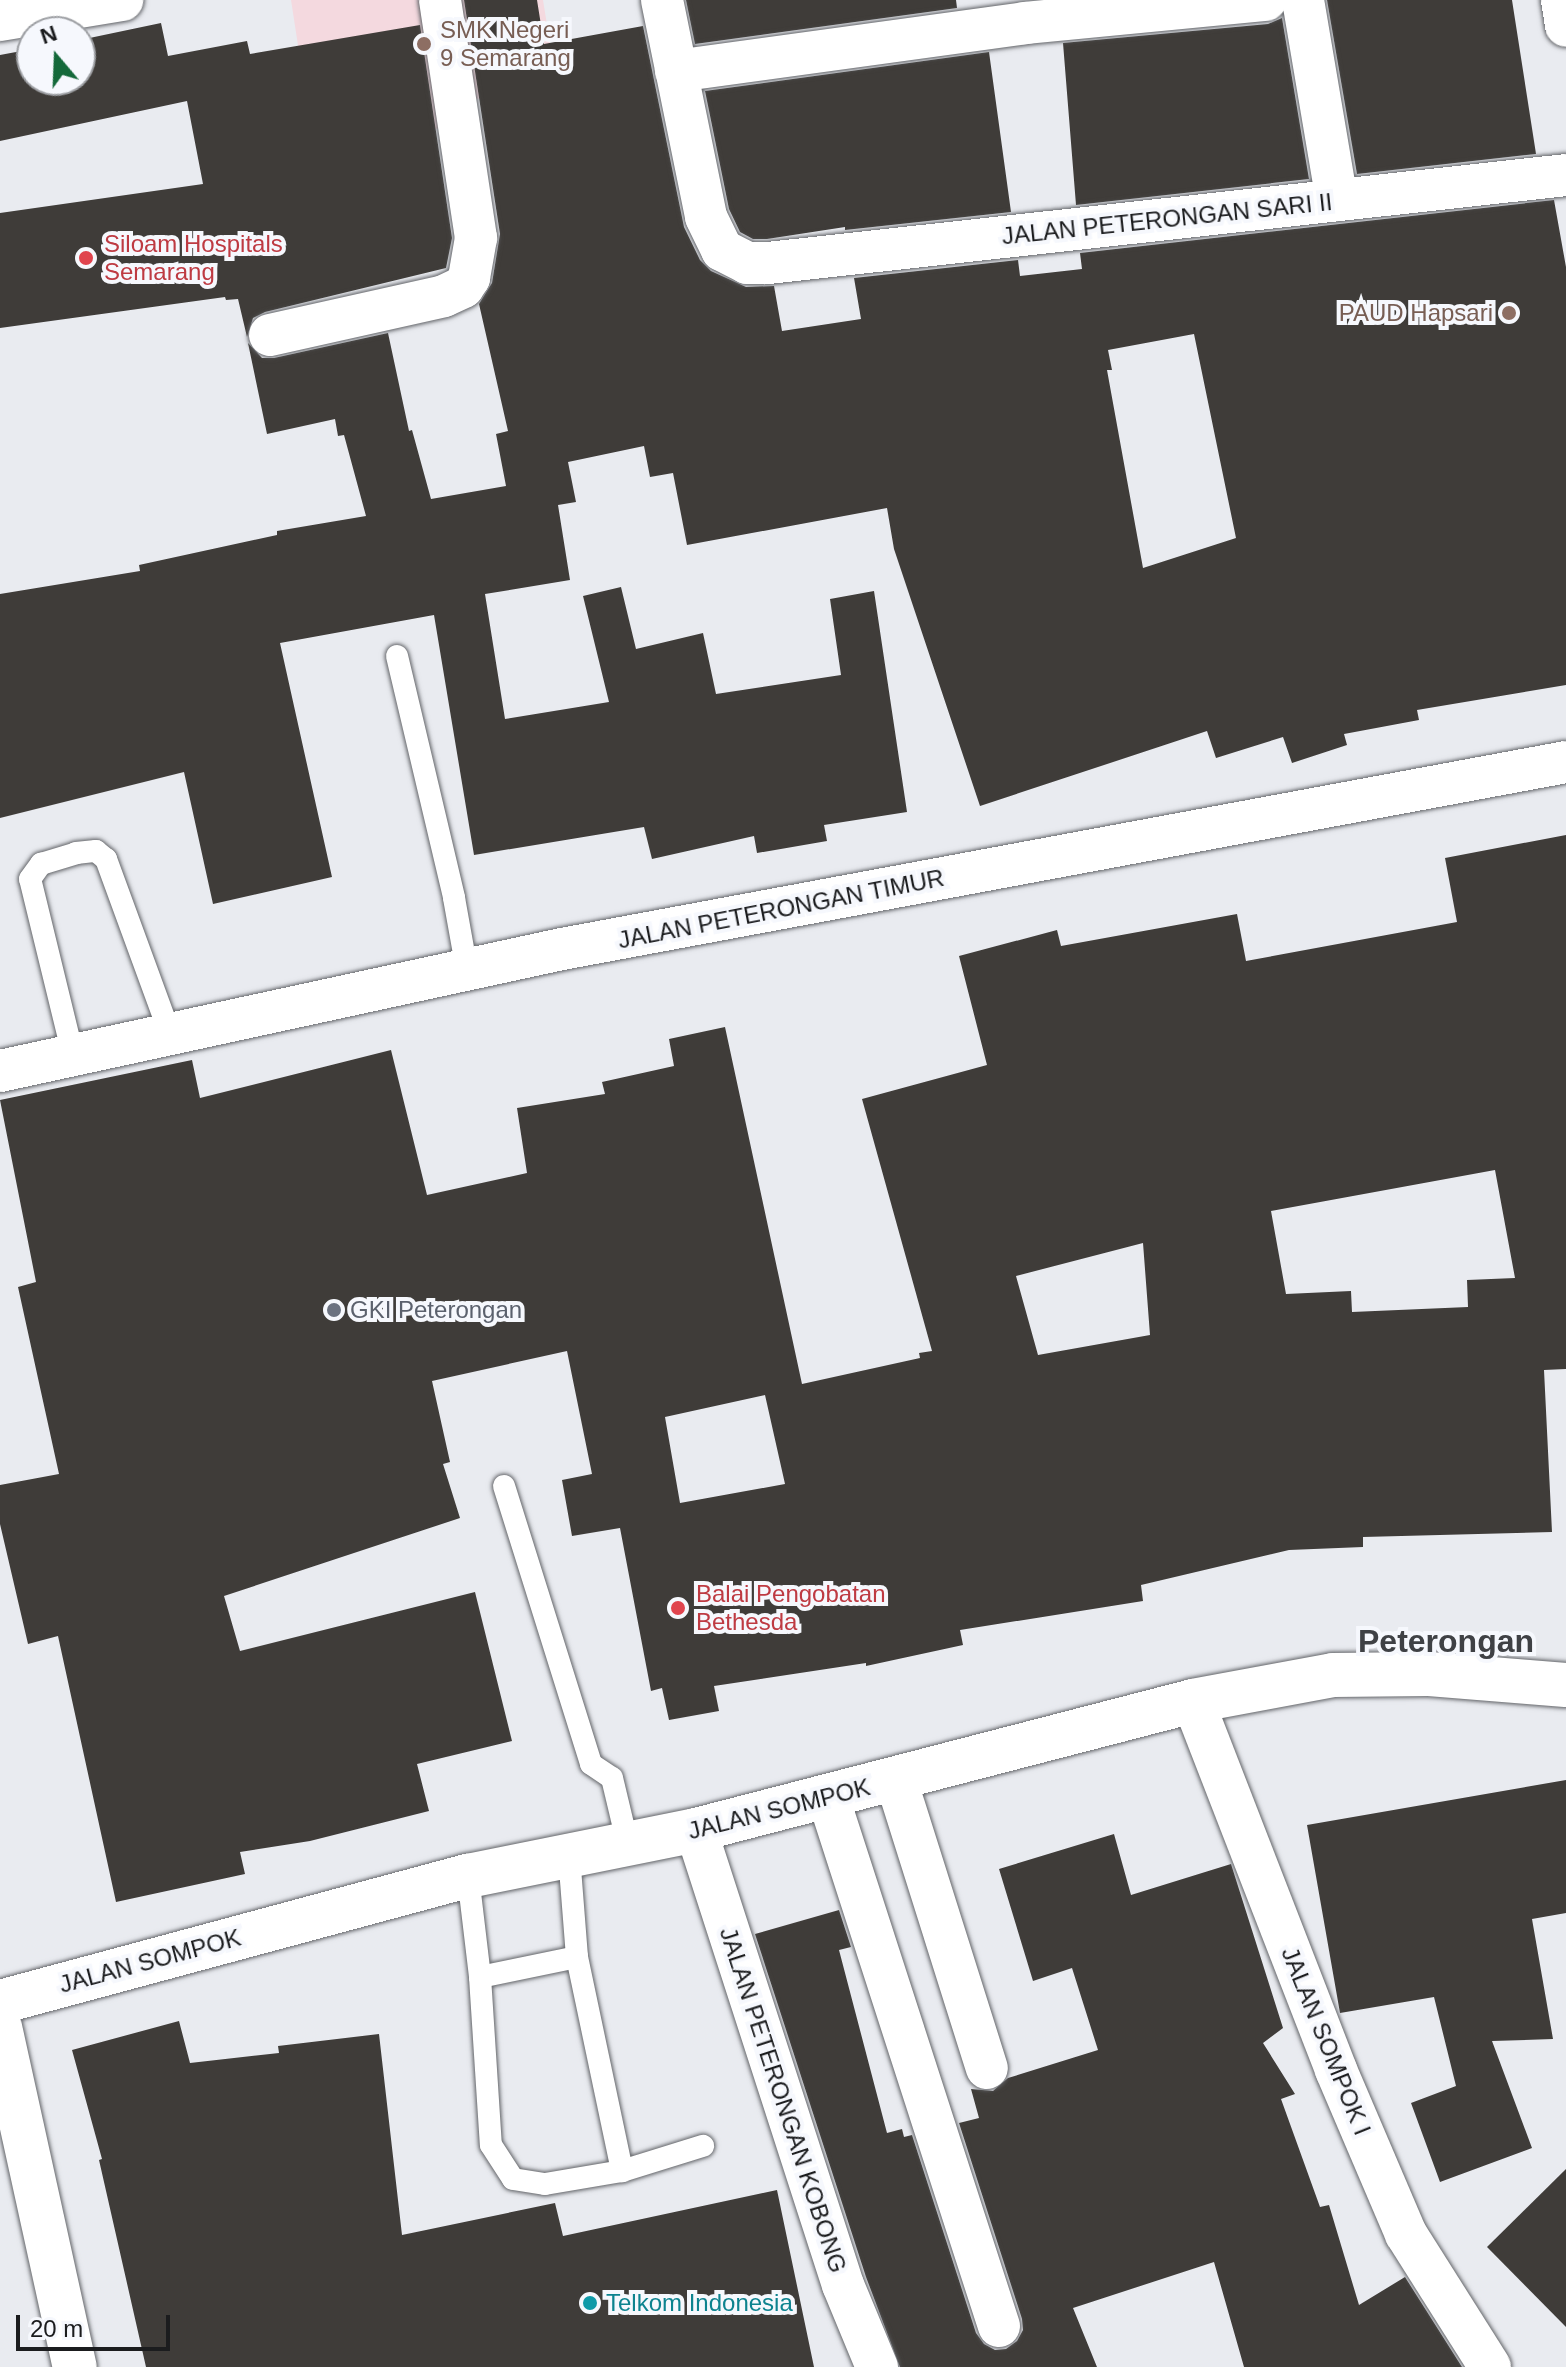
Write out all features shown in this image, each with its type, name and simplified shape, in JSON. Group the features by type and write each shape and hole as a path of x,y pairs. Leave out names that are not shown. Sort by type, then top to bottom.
{"main road":[{"name":"JALAN SOMPOK","path":"0,2002 468,1876 696,1830 1193,1701 1333,1675 1429,1674 1566,1685"},
{"path":"0,2027 75,2367"}],"street":[{"path":"0,20 122,0"},
{"path":"270,335 444,296 463,287 469,278 476,238 440,0"},
{"name":"JALAN PETERONGAN SARI II","path":"662,0 706,217 722,250 734,259 768,263 1566,175"},
{"path":"676,71 1025,23 1266,0"},
{"path":"1303,0 1337,200"},
{"path":"1562,0 1566,26"},
{"name":"JALAN PETERONGAN TIMUR","path":"0,1071 578,946 1566,762"},
{"name":"JALAN SOMPOK I","path":"1193,1701 1336,2070 1406,2234 1490,2367"},
{"path":"896,1780 987,2068"},
{"path":"828,1797 999,2326"},
{"name":"JALAN PETERONGAN KOBONG","path":"696,1830 843,2285 877,2367"}],"lane":[{"path":"397,656 451,883 467,970"},
{"path":"73,1055 30,879 41,864 76,853 96,851 106,859 170,1034"},
{"path":"504,1486 591,1764 612,1778 628,1845"},
{"path":"569,1856 577,1957 622,2171"},
{"path":"468,1876 480,1977 491,2145 513,2179 545,2184 622,2171 703,2146"},
{"path":"480,1977 577,1957"}],"shaded area":[{"name":"SMK Negeri 9 Semarang","path":"291,0 543,0 557,87 449,103 453,126 314,149"}],"building":[{"path":"464,0 537,0 544,44 643,26 684,227 700,260 711,271 746,287 774,286 782,331 861,319 854,278 1018,260 1020,276 1082,269 1080,253 1554,200 1566,267 1566,685 1417,710 1419,720 1344,734 1347,745 1292,763 1283,737 1216,758 1207,731 980,806 894,549 887,508 687,545 673,473 650,477 644,446 568,462 576,502 558,505 570,580 485,594 505,719 609,702 583,596 621,587 636,649 703,633 716,694 841,675 830,599 874,591 907,812 824,825 827,841 757,853 754,836 652,859 644,827 474,855 434,615 280,643 332,877 213,904 184,772 0,818 0,594 140,571 139,565 277,535 277,531 366,516 344,435 338,436 335,419 267,434 248,343 262,358 274,358 388,333 409,431 412,430 431,499 506,486 496,434 508,431 479,304 492,283 500,234","holes":["1194,334 1236,538 1143,568 1107,370 1112,370 1108,350"]},
{"path":"686,0 956,0 957,8 695,44"},
{"path":"1327,0 1512,0 1536,154 1357,174"},
{"path":"1282,18 1309,179 1076,205 1063,43 1268,24"},
{"path":"161,23 168,56 247,41 250,54 420,25 452,238 446,268 265,312 253,318 247,337 238,299 226,300 225,297 0,328 0,213 203,184 187,101 0,141 0,55 16,52 16,96 96,96 96,37"},
{"path":"989,52 1011,212 845,230 845,227 767,239 753,239 740,232 729,209 705,91"},
{"path":"1566,835 1566,1369 1544,1370 1552,1532 1363,1537 1363,1547 1289,1550 1141,1585 1143,1601 960,1630 963,1645 866,1666 866,1663 714,1686 719,1711 669,1720 662,1688 651,1691 620,1528 572,1536 562,1480 592,1474 567,1351 432,1381 450,1462 443,1464 460,1518 224,1596 240,1651 475,1592 512,1741 417,1764 429,1811 310,1841 240,1852 245,1874 116,1902 58,1636 28,1644 0,1524 0,1485 59,1474 18,1287 36,1282 0,1100 192,1060 200,1098 391,1050 427,1195 527,1173 517,1108 605,1094 602,1082 674,1066 669,1039 725,1027 802,1384 920,1358 919,1353 932,1351 862,1099 987,1065 959,956 1057,930 1061,946 1237,914 1246,961 1457,922 1445,858","holes":["1495,1170 1515,1278 1467,1280 1468,1307 1352,1312 1351,1291 1286,1294 1271,1211","1143,1243 1150,1335 1038,1355 1016,1276","765,1395 785,1484 680,1503 665,1417"]},
{"path":"1566,1780 1566,1913 1532,1919 1553,2039 1492,2041 1532,2148 1440,2182 1411,2103 1456,2086 1434,1997 1340,2013 1307,1825"},
{"path":"1114,1834 1131,1895 1231,1864 1283,2028 1263,2043 1295,2094 1281,2099 1320,2207 1329,2205 1359,2305 1405,2277 1462,2367 1244,2367 1214,2262 1073,2308 1097,2367 900,2367 866,2277 755,1934 839,1910 851,1947 839,1950 887,2133 902,2129 904,2137 912,2135 976,2333 984,2344 995,2350 1006,2349 1017,2341 1023,2330 1022,2319 959,2123 979,2118 971,2089 993,2091 1008,2078 1098,2050 1072,1968 1033,1981 999,1869"},
{"path":"179,2021 190,2063 279,2053 278,2046 379,2034 402,2235 555,2203 563,2236 777,2190 814,2367 146,2367 99,2160 102,2159 72,2050"},
{"path":"1566,2169 1566,2327 1487,2247"}],"place":[{"name":"SMK Negeri 9 Semarang","path":"424,44"},
{"name":"Siloam Hospitals Semarang","path":"86,258"},
{"name":"PAUD Hapsari","path":"1509,313"},
{"name":"GKI Peterongan","path":"334,1310"},
{"name":"Balai Pengobatan Bethesda","path":"678,1608"},
{"name":"Telkom Indonesia","path":"590,2303"}],"district":[{"name":"Peterongan","path":"1446,1641"}]}
